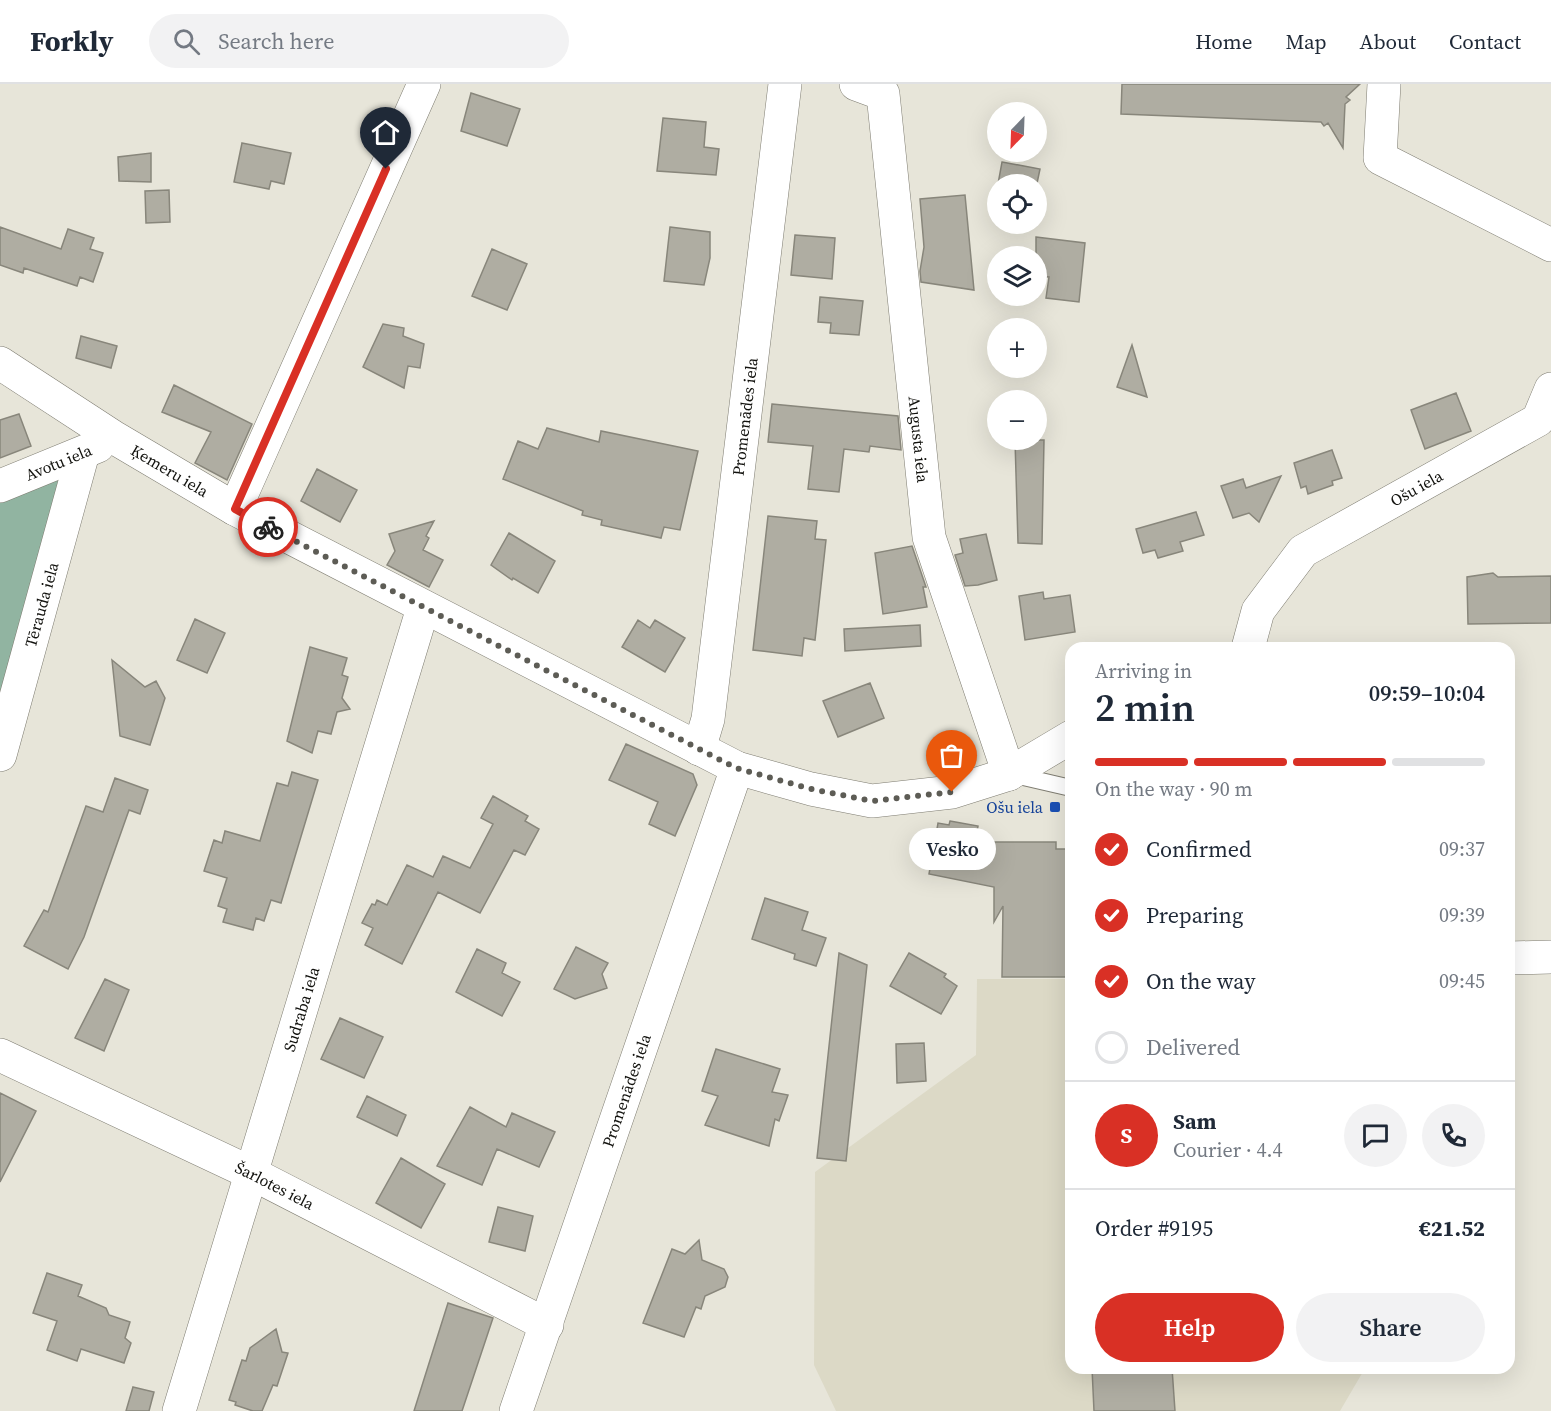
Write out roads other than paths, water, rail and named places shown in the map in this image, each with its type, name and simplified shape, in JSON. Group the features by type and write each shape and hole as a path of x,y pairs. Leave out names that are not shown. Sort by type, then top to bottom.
{"street":[{"path":"235,509 424,84"},
{"name":"Promenādes iela","path":"699,749 708,719 785,84"},
{"path":"1384,84 1380,158 1551,244"},
{"name":"Augusta iela","path":"870,89 929,537 1009,774"},
{"name":"Ķemeru iela","path":"0,363 115,438 235,509 736,768 811,789 872,801 952,792 1009,774"},
{"name":"Ošu iela","path":"1250,642 1258,610 1303,551 1538,420 1551,389"},
{"name":"Avotu iela","path":"0,486 115,438"},
{"name":"Tērauda iela","path":"0,755 83,453"},
{"name":"Sudraba iela","path":"179,1411 423,608"},
{"path":"1009,774 1065,741"},
{"name":"Promenādes iela","path":"516,1411 736,768"},
{"path":"1515,958 1551,957"},
{"name":"Šarlotes iela","path":"0,1055 251,1173 547,1325"}],"lane":[{"path":"1009,774 1065,787"}],"place":[{"name":"Vesko","path":"952,792"},
{"name":"Ošu iela","path":"1055,807"}]}
